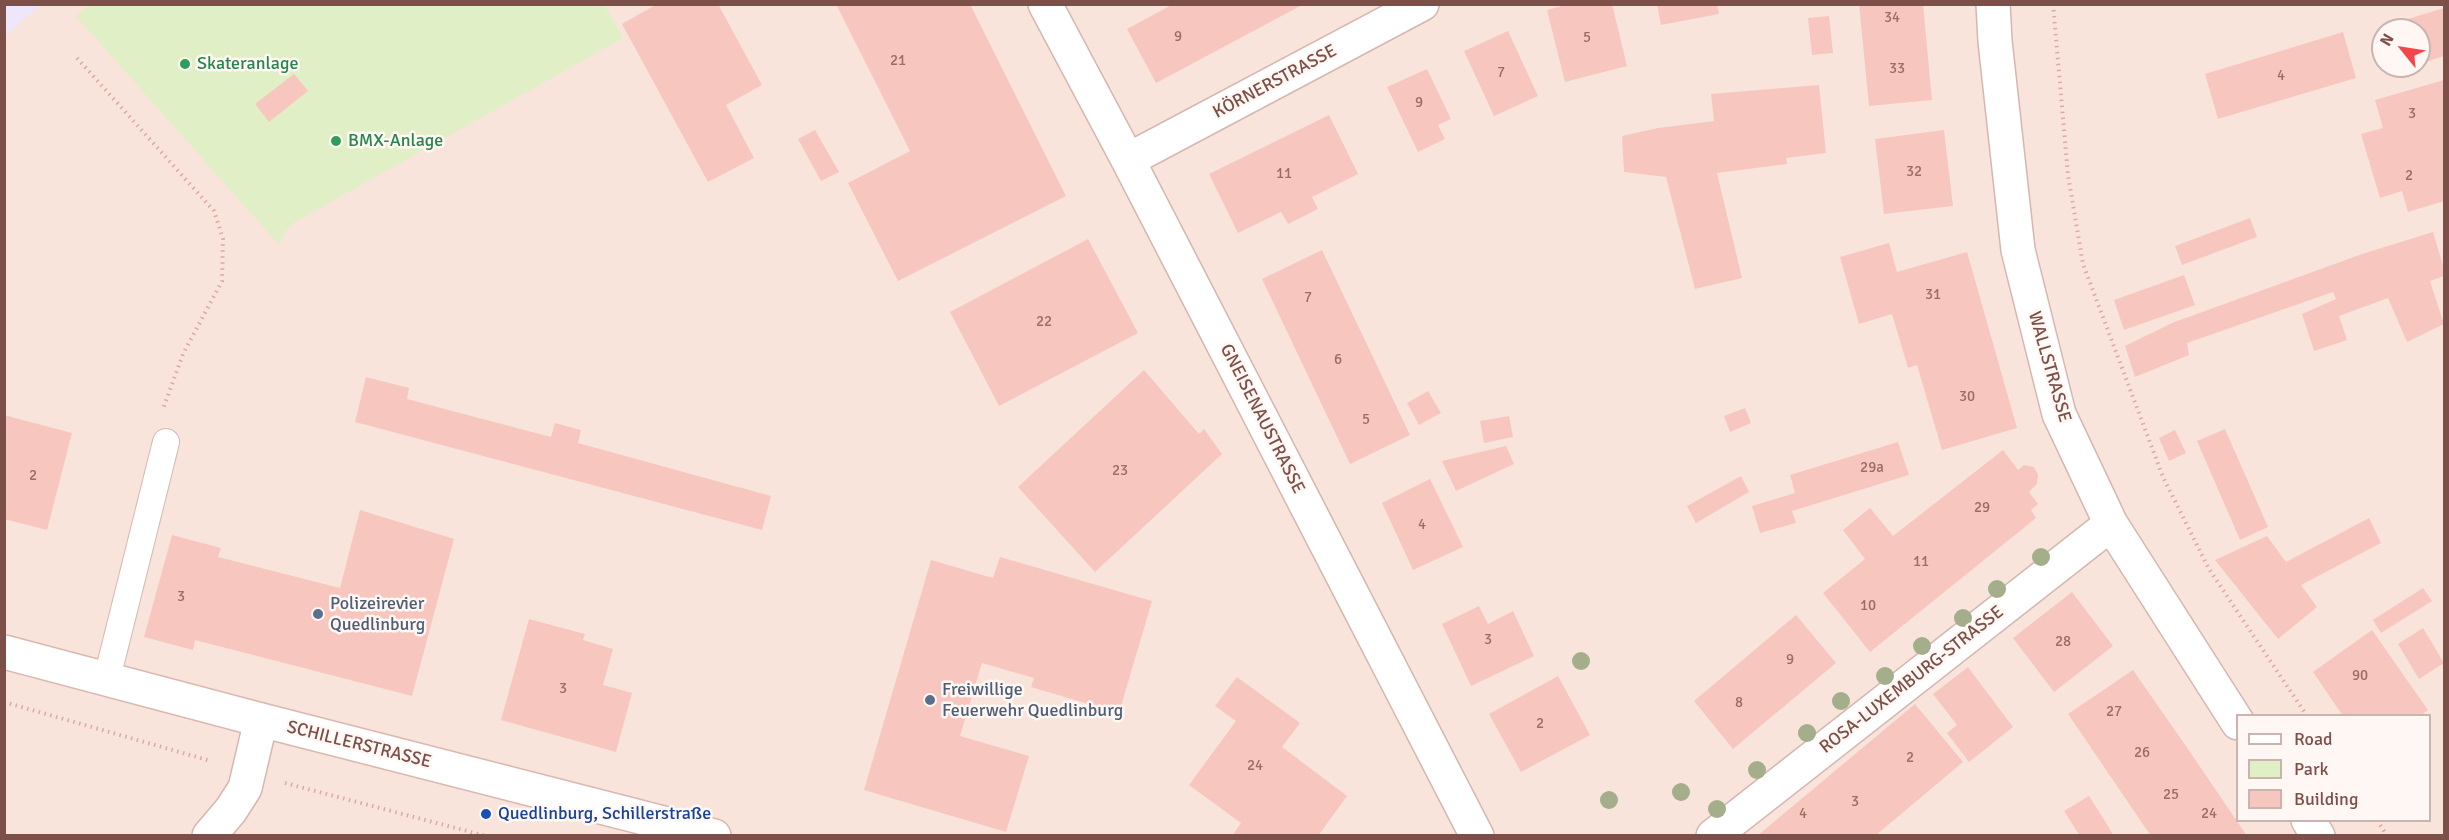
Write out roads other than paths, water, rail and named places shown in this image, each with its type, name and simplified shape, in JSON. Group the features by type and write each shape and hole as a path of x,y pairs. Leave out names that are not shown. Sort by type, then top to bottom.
{"street":[{"name":"GNEISENAUSTRASSE","path":"1045,4 1477,836"},
{"name":"KÖRNERSTRASSE","path":"1128,160 1422,4"},
{"name":"WALLSTRASSE","path":"1993,4 2018,250 2059,414 2111,524 2236,720"},
{"name":"ROSA-LUXEMBURG-STRASSE","path":"1713,836 2111,524"},
{"name":"SCHILLERSTRASSE","path":"4,652 714,836"},
{"path":"210,836 245,788 261,720"},
{"path":"2309,822 2318,836"}],"lane":[{"path":"106,678 166,442"}],"place":[{"name":"Skateranlage","path":"185,64"},
{"name":"BMX-Anlage","path":"336,141"},
{"name":"Polizeirevier Quedlinburg","path":"318,614"},
{"name":"Freiwillige Feuerwehr Quedlinburg","path":"930,700"},
{"name":"Quedlinburg, Schillerstraße","path":"486,814"}]}
